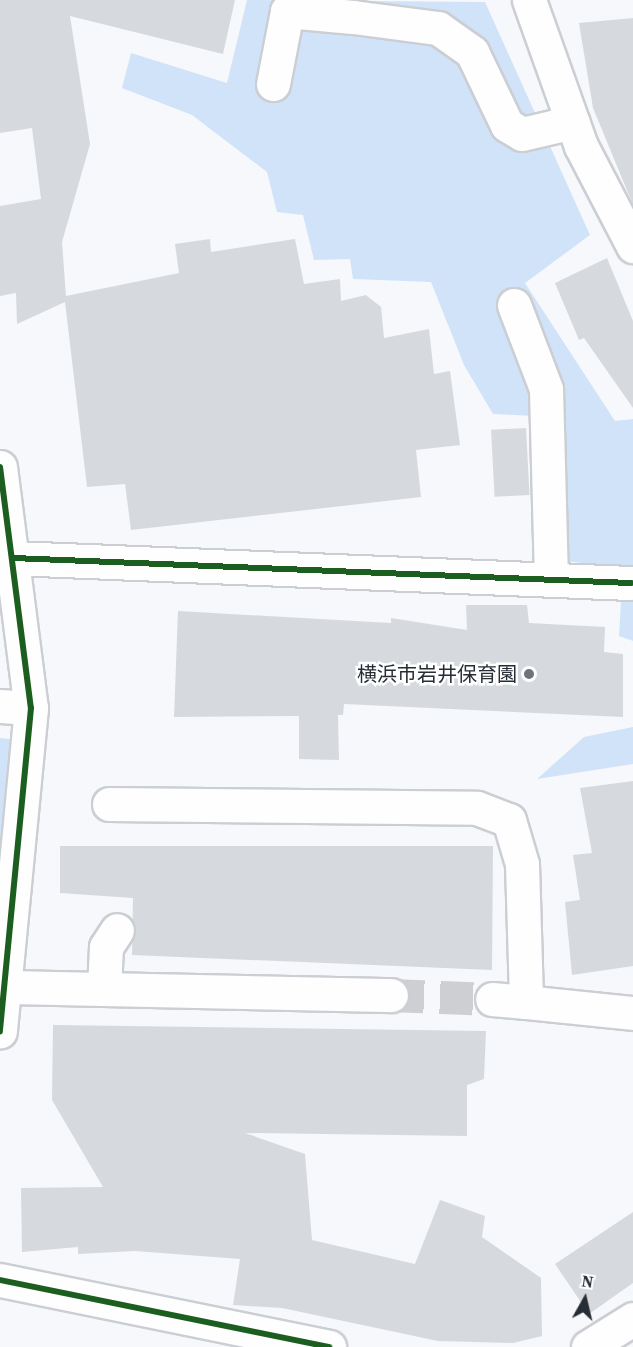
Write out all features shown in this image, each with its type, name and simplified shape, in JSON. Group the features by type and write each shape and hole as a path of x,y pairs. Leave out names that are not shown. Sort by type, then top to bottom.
{"street":[{"path":"529,0 573,122 633,246"},
{"path":"273,84 287,11 353,17 438,28 472,52 507,125 522,134 573,122"},
{"path":"514,305 546,390 551,578"},
{"path":"0,467 14,558 16,707 0,1032"},
{"path":"14,558 551,578 631,584"},
{"path":"109,804 477,808 510,820 522,864 526,1002"},
{"path":"104,989 106,946 117,930"},
{"path":"4,987 391,995"},
{"path":"492,999 633,1013"},
{"path":"0,1280 329,1347"},
{"path":"588,1347 633,1319"}],"shaded area":[{"path":"247,0 485,2 590,235 525,283 615,421 633,419 633,641 619,636 623,568 565,561 557,417 493,414 464,365 431,282 353,279 350,259 314,260 303,215 277,212 267,172 192,115 122,88 131,53 227,83"},
{"path":"633,727 633,764 537,779 584,737"},
{"path":"0,738 10,739 0,841"}],"building":[{"path":"0,0 235,0 223,54 70,16 90,144 62,242 66,296 179,273 175,244 210,239 211,252 295,239 304,284 340,279 341,301 366,295 381,307 384,338 429,329 434,374 450,371 460,445 416,450 421,497 131,530 125,484 87,487 65,302 17,324 16,293 0,296 0,206 41,199 32,128 0,133"},
{"path":"633,18 633,205 593,108 579,23"},
{"path":"607,258 633,321 633,408 584,338 579,340 555,283"},
{"path":"526,428 530,495 495,497 491,430"},
{"path":"466,605 527,605 529,623 605,627 604,652 623,654 623,717 344,704 343,715 338,715 339,760 299,759 299,716 174,717 178,611 391,623 391,618 467,630"},
{"path":"633,781 633,966 572,975 565,902 580,900 573,855 592,853 580,788"},
{"path":"60,846 493,846 492,970 132,955 133,898 60,893"},
{"path":"53,1025 486,1031 484,1079 467,1085 467,1136 245,1133 305,1154 312,1240 415,1264 440,1200 485,1216 482,1237 541,1278 542,1336 513,1343 438,1341 282,1308 233,1305 240,1259 135,1251 78,1254 78,1247 22,1252 21,1188 103,1187 52,1100"},
{"path":"633,1212 633,1283 589,1314 555,1264"}],"tunnel":[{"path":"391,995 492,999"}],"cycle path":[{"path":"0,467 31,708 0,1032"},
{"path":"13,558 631,583"},
{"path":"0,1280 329,1347"}],"place":[{"name":"横浜市岩井保育園","path":"529,674"}]}
